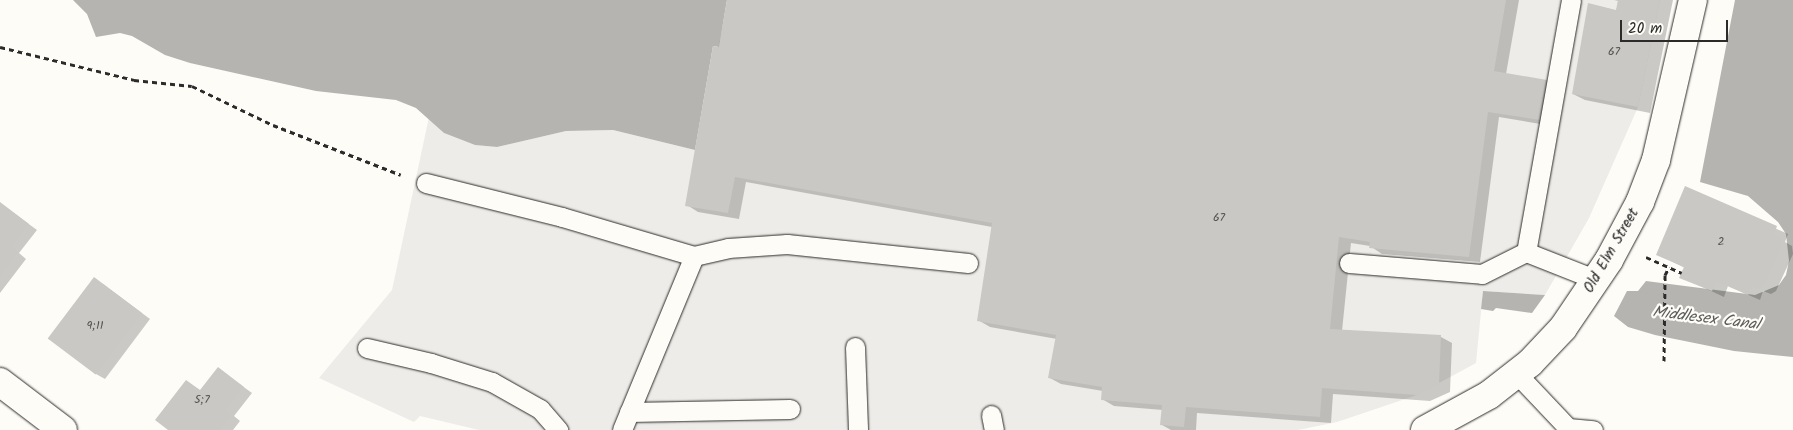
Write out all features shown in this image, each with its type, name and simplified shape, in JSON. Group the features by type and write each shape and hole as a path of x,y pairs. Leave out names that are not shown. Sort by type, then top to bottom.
{"main road":[{"name":"Old Elm Street","path":"1425,430 1472,406 1517,374 1552,341 1597,280 1631,221 1656,160 1694,0"},
{"path":"0,382 63,430"}],"lane":[{"path":"1526,252 1571,0"},
{"path":"426,183 562,216 694,256 728,248 787,244 968,263"},
{"path":"1349,263 1482,274 1526,252 1597,280"},
{"path":"622,430 694,256"},
{"path":"855,347 858,430"},
{"path":"367,348 431,363 492,382 540,409 558,430"},
{"path":"1517,374 1568,428 1593,430"},
{"path":"628,412 790,409"}],"path":[{"path":"0,47 134,80 192,86 273,125 426,183"},
{"path":"1642,256 1682,273"},
{"path":"1664,361 1665,275 1669,267"}],"shaded area":[{"path":"727,0 1660,0 1638,107 1589,218 1545,295 1483,291 1476,363 1417,395 1337,422 1298,430 479,430 420,416 414,422 319,378 392,290 429,117 444,133 475,145 497,147 566,131 613,130 695,150 713,46 719,47"}],"water":[{"path":"73,0 727,0 719,47 713,46 695,150 613,130 566,131 497,147 475,145 444,133 416,108 396,100 316,91 190,63 165,55 132,36 120,33 96,37 87,14"},
{"name":"Middlesex Canal","path":"1735,0 1793,0 1793,357 1734,351 1655,335 1628,327 1614,316 1627,291 1638,291 1646,281 1755,295 1779,285 1786,275 1789,261 1786,234 1778,222 1748,196 1700,182"},
{"path":"1483,291 1545,295 1532,313 1496,308 1493,311 1481,309"}],"building":[{"path":"727,0 1506,0 1494,71 1547,80 1540,120 1488,112 1469,257 1369,248 1370,242 1339,237 1330,329 1441,335 1439,385 1417,395 1322,388 1320,417 1186,407 1184,427 1160,425 1162,405 1101,400 1102,387 1048,378 1056,335 977,321 992,223 735,177 728,213 685,206 713,46 719,47"},
{"path":"1618,0 1660,0 1638,107 1572,94 1588,3 1616,10"},
{"path":"1685,186 1777,226 1774,235 1781,238 1781,247 1765,284 1759,288 1751,286 1748,295 1716,281 1712,291 1679,278 1684,267 1656,255"},
{"path":"0,202 29,224 11,247 18,253 0,276"},
{"path":"94,277 142,313 96,375 48,338"},
{"path":"218,367 244,387 225,410 231,415 220,430 168,430 155,420 186,380 200,390"}]}
